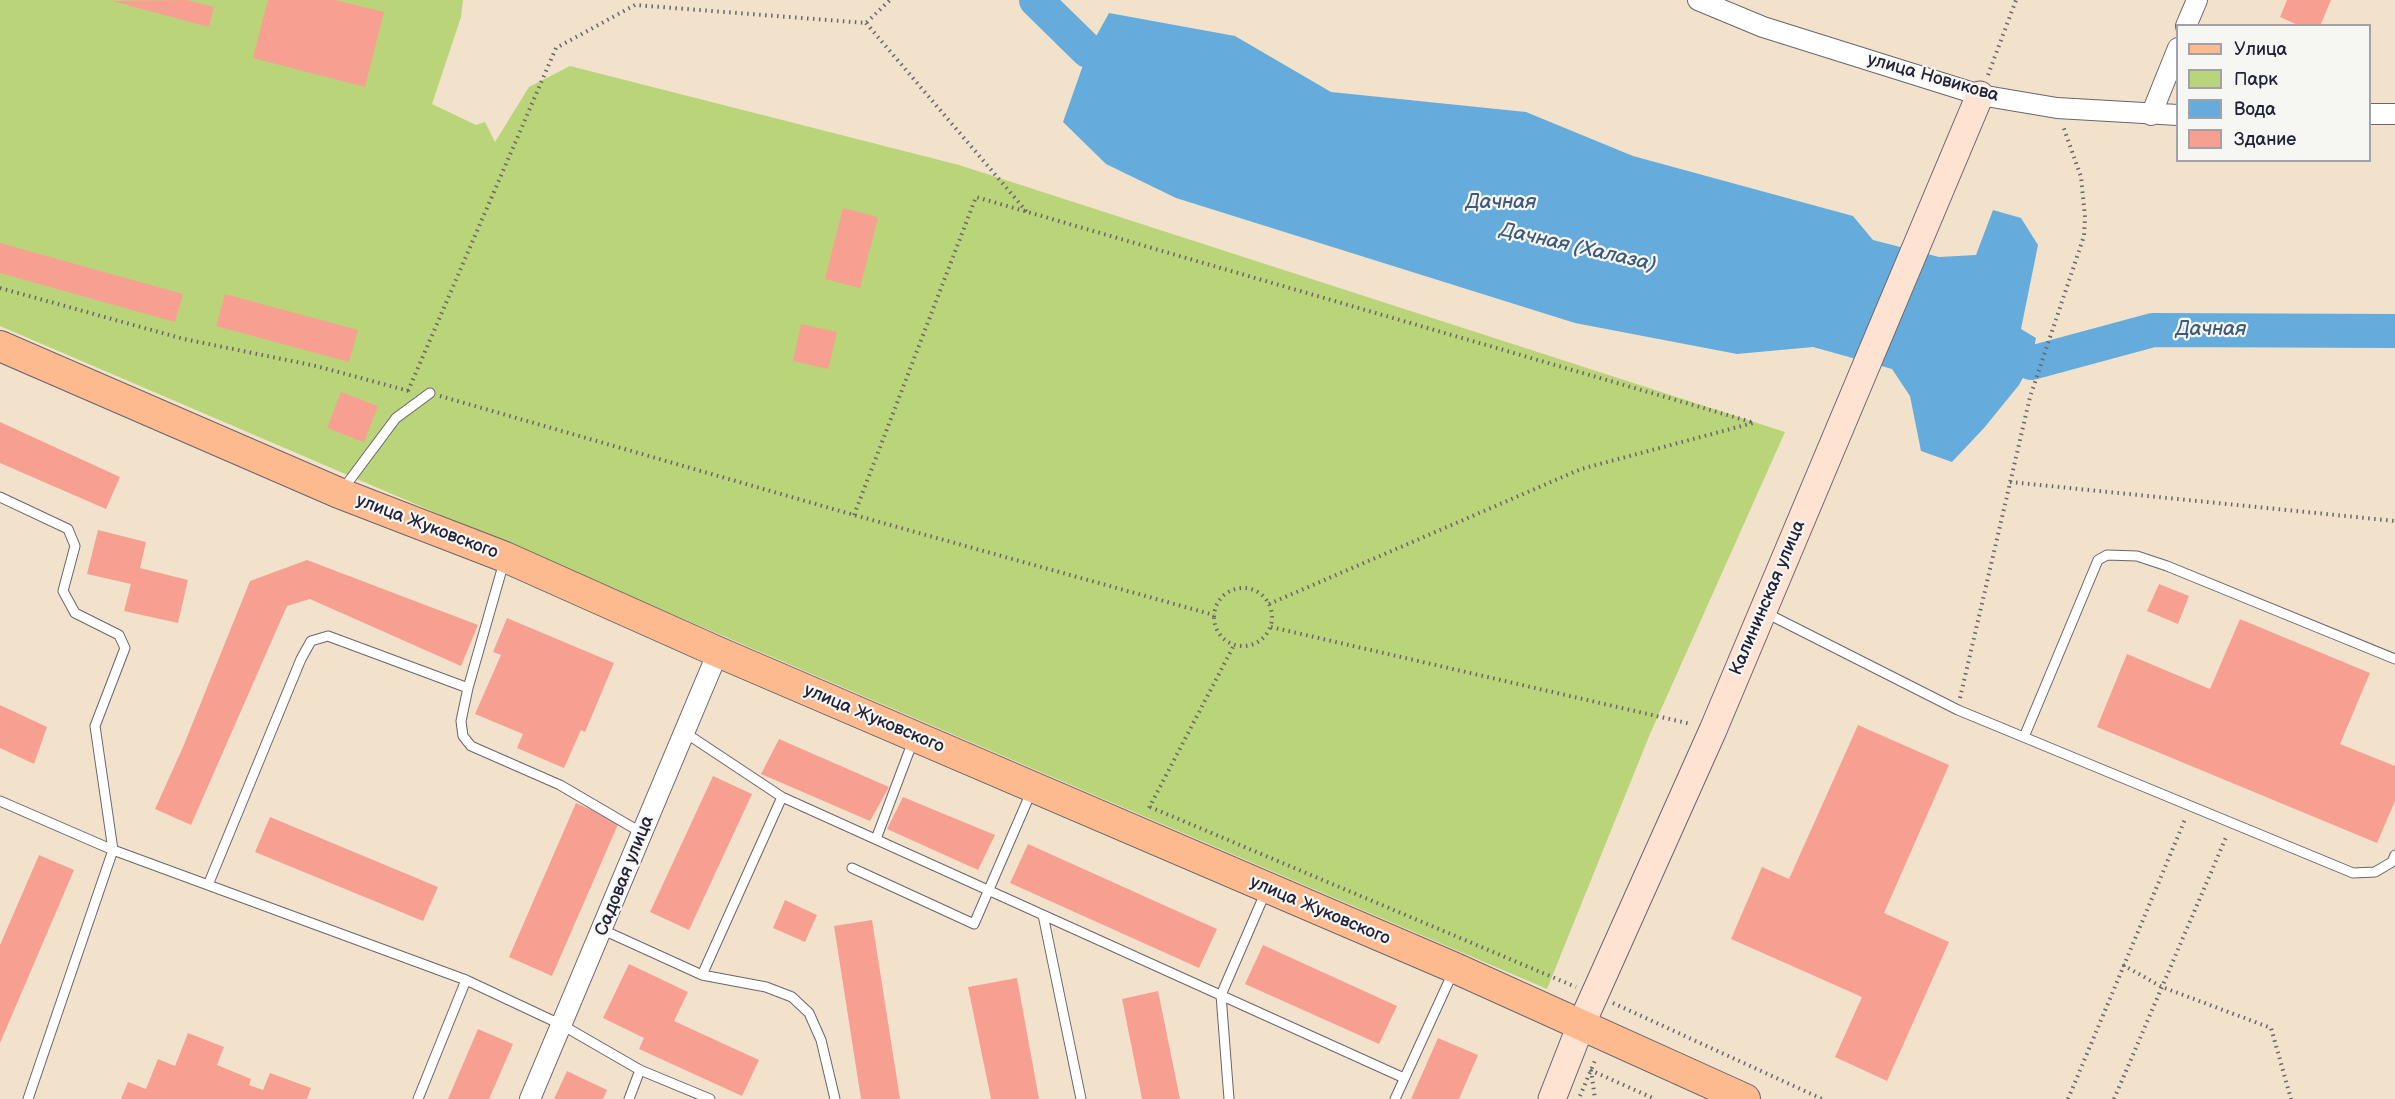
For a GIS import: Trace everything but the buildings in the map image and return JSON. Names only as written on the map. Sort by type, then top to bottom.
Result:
[{"type":"main road","name":"улица Жуковского","points":[[0,346],[339,493],[505,557],[718,652],[1455,968],[1744,1099]]},
{"type":"street","name":"улица Новикова","points":[[1698,0],[1763,27],[1980,95],[2057,108],[2176,115]]},
{"type":"street","points":[[2188,24],[2197,0]]},
{"type":"street","points":[[2151,115],[2176,53]]},
{"type":"street","name":"Калининская улица","points":[[1552,1099],[1579,1065],[1581,1025],[1596,996],[1713,730],[1980,95]]},
{"type":"street","points":[[2371,114],[2395,114]]},
{"type":"street","name":"Садовая улица","points":[[530,1099],[718,652]]},
{"type":"lane","points":[[339,493],[396,418],[430,393]]},
{"type":"lane","points":[[0,497],[68,529],[75,546],[63,591],[75,613],[119,634],[125,648],[95,726],[112,850],[28,1099]]},
{"type":"lane","points":[[2024,737],[2098,560],[2107,555],[2137,556],[2167,566],[2395,658]]},
{"type":"lane","points":[[505,557],[468,688],[461,722],[463,736],[471,746],[560,785],[643,833]]},
{"type":"lane","points":[[1762,611],[1958,710],[2353,873],[2375,872],[2392,862],[2395,855]]},
{"type":"lane","points":[[208,885],[311,641],[328,636],[468,688]]},
{"type":"lane","points":[[684,732],[782,797],[1404,1078]]},
{"type":"lane","points":[[876,839],[915,736]]},
{"type":"lane","points":[[852,868],[974,924],[1033,788]]},
{"type":"lane","points":[[702,975],[782,797]]},
{"type":"lane","points":[[0,801],[112,850],[466,980],[562,1025],[640,1070],[692,1096],[710,1099]]},
{"type":"lane","points":[[1229,1099],[1221,995],[1267,889]]},
{"type":"lane","points":[[1043,915],[1081,1099]]},
{"type":"lane","points":[[603,930],[702,975],[766,987],[792,997],[809,1013],[821,1040],[835,1099]]},
{"type":"lane","points":[[1395,1099],[1455,968]]},
{"type":"lane","points":[[418,1099],[466,980]]},
{"type":"lane","points":[[629,1099],[640,1070]]},
{"type":"path","points":[[866,23],[890,0]]},
{"type":"path","points":[[1980,95],[2016,0]]},
{"type":"path","points":[[408,391],[556,48],[635,5],[866,23],[1027,212]]},
{"type":"path","points":[[1958,710],[2030,397],[2084,236],[2085,217],[2081,177],[2057,108]]},
{"type":"path","points":[[854,515],[976,197],[1755,423],[1581,469],[1269,604]]},
{"type":"path","points":[[0,288],[184,339],[316,366],[408,391],[430,393],[854,515],[1214,615]]},
{"type":"path","points":[[2010,482],[2395,521]]},
{"type":"path","points":[[1237,588],[1256,591],[1269,604],[1272,612],[1271,627],[1260,641],[1243,646],[1234,645],[1218,633],[1214,615],[1221,598],[1237,588]]},
{"type":"path","points":[[1271,627],[1713,730]]},
{"type":"path","points":[[1140,834],[1150,807],[1234,645]]},
{"type":"path","points":[[1150,807],[1596,996],[1822,1099]]},
{"type":"path","points":[[2068,1099],[2191,807]]},
{"type":"path","points":[[2114,1099],[2232,824]]},
{"type":"path","points":[[2123,965],[2162,987],[2271,1028],[2291,1099]]},
{"type":"path","points":[[1579,1065],[1596,1099]]},
{"type":"path","points":[[1579,1065],[1655,1099]]},
{"type":"green space","points":[[0,0],[463,0],[461,17],[432,104],[476,125],[485,122],[495,142],[529,87],[570,66],[959,165],[1785,432],[1650,734],[1547,989],[0,326]]},
{"type":"water","name":"Дачная","points":[[1109,13],[1235,36],[1331,92],[1526,112],[1633,156],[1853,216],[1873,240],[1939,257],[1976,255],[1993,210],[2021,218],[2038,245],[2021,329],[2036,338],[2031,363],[2019,385],[1984,428],[1952,462],[1921,451],[1910,396],[1892,369],[1813,347],[1737,354],[1575,323],[1176,198],[1106,164],[1063,122],[1088,51]]},
{"type":"waterway","name":"Дачная (Халаза)","points":[[1036,0],[1088,51],[1135,60]]},
{"type":"waterway","name":"Дачная","points":[[1988,346],[2031,363],[2153,330],[2395,331]]}]
